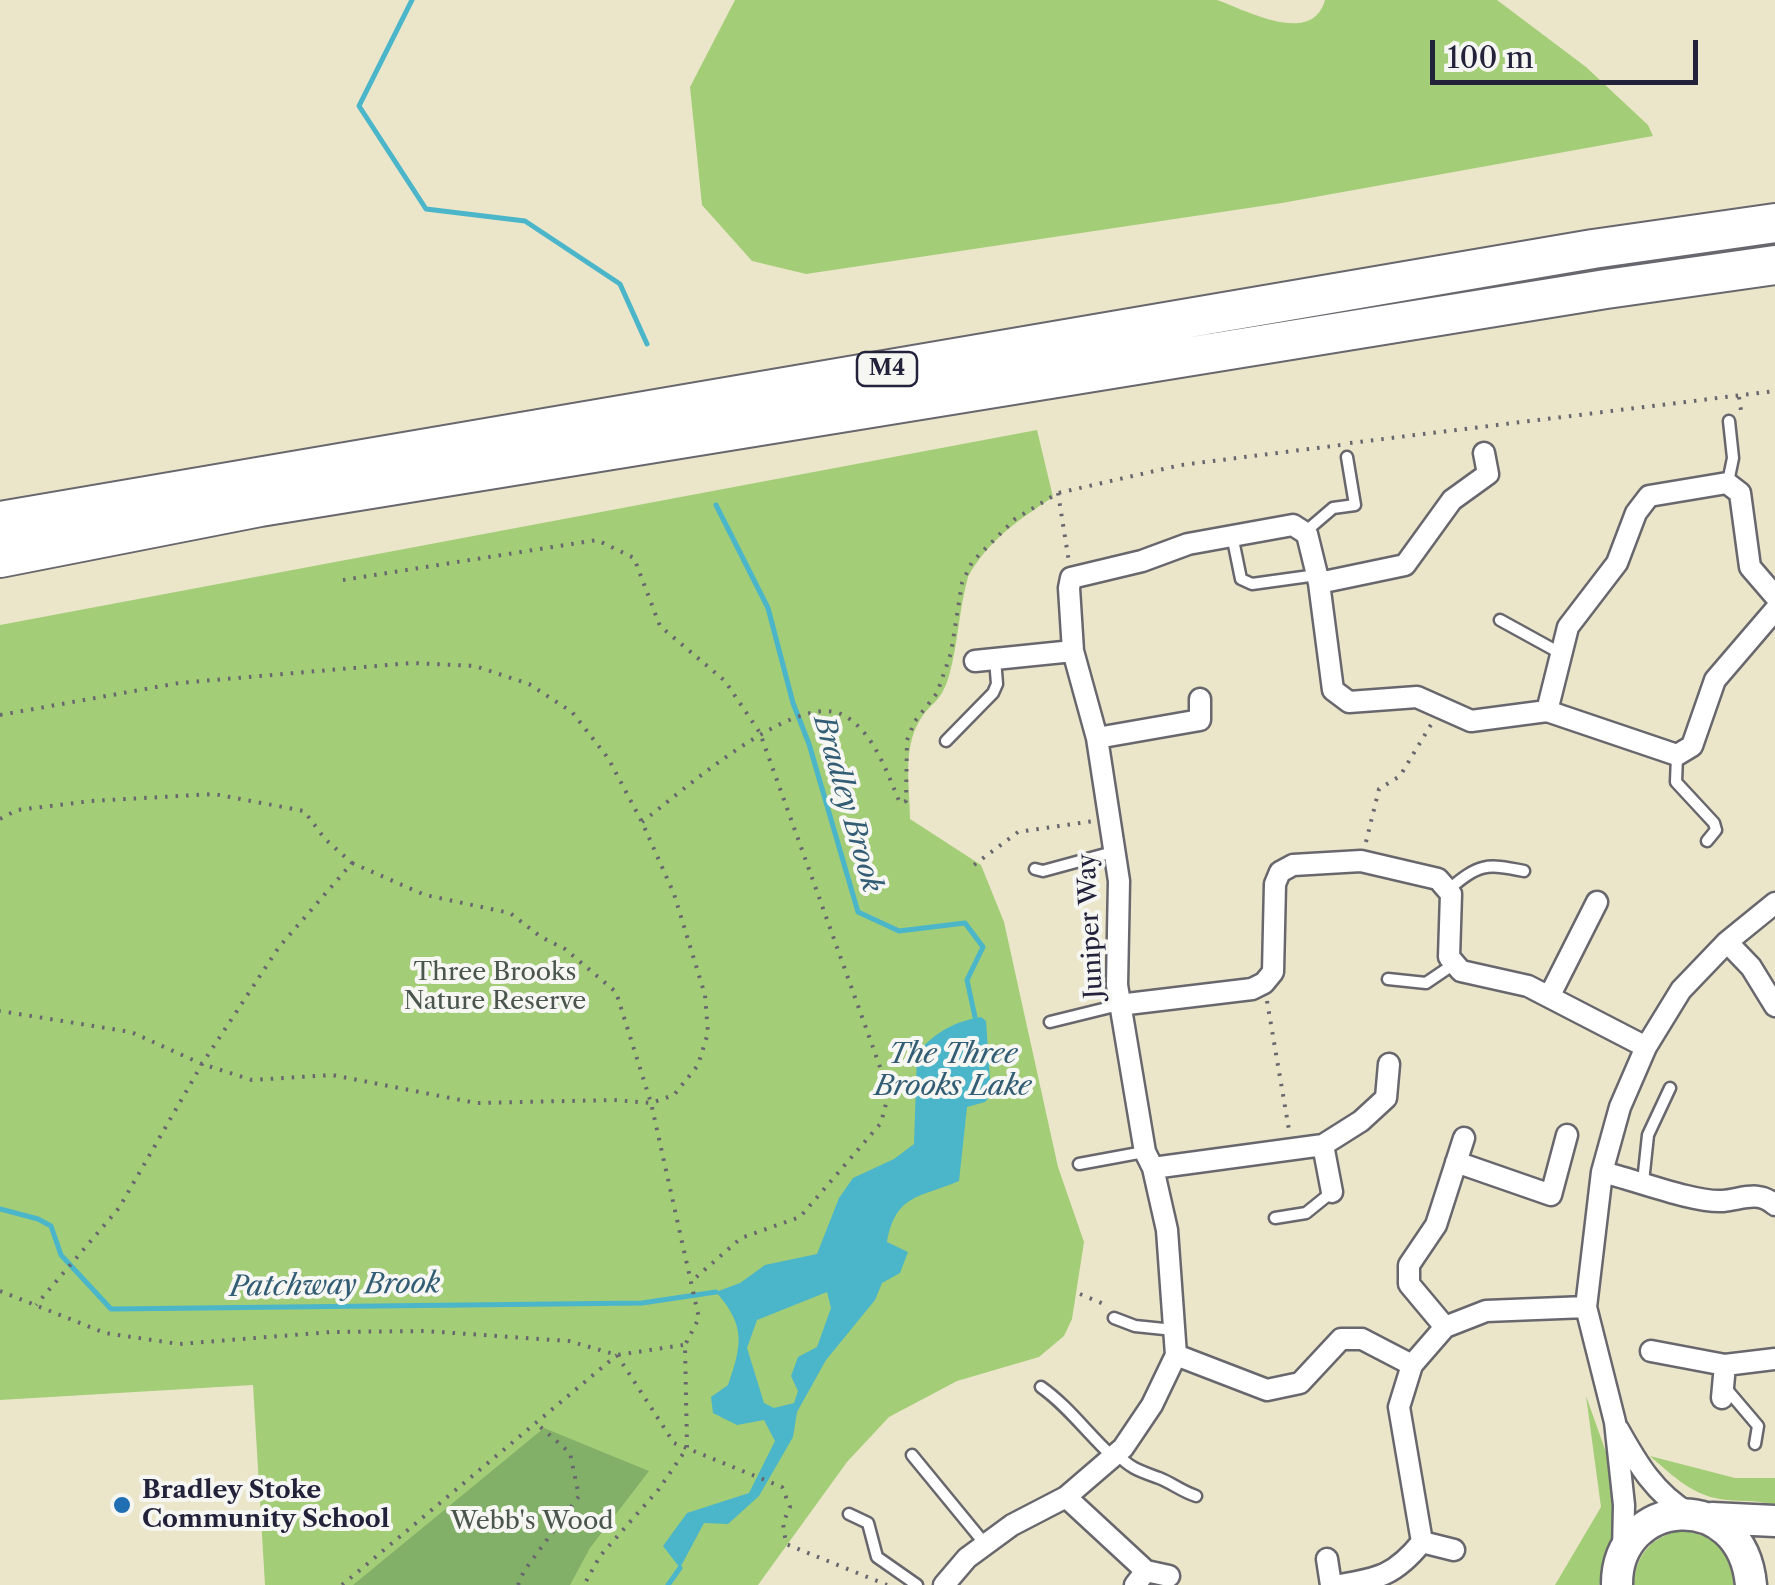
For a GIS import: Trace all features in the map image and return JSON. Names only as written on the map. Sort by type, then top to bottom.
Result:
[{"type":"highway","name":"M4","points":[[0,521],[1593,249],[1775,223]]},
{"type":"highway","name":"M4","points":[[0,558],[300,500],[1775,265]]},
{"type":"street","points":[[1318,579],[1405,565],[1452,500],[1488,474],[1484,453]]},
{"type":"street","points":[[1547,711],[1568,627],[1617,564],[1636,513],[1649,496],[1728,483],[1740,494],[1750,567],[1775,596]]},
{"type":"street","points":[[1072,578],[1142,561],[1188,544],[1293,526],[1304,532],[1318,579],[1333,690],[1349,702],[1417,697],[1470,721],[1547,711],[1677,754],[1692,746],[1715,680],[1775,610]]},
{"type":"street","name":"Juniper Way","points":[[1072,578],[1068,588],[1074,651],[1097,738],[1119,882],[1119,1005],[1167,1230],[1176,1355]]},
{"type":"street","points":[[985,660],[1074,651]]},
{"type":"street","points":[[1097,738],[1200,720],[1200,700]]},
{"type":"street","points":[[1119,1005],[1252,989],[1264,983],[1272,972],[1274,884],[1280,872],[1293,865],[1361,861],[1438,879],[1451,894],[1449,958],[1461,971],[1528,986],[1646,1047]]},
{"type":"street","points":[[1550,996],[1597,902]]},
{"type":"street","points":[[1617,1575],[1624,1506],[1614,1422],[1586,1307],[1602,1172],[1620,1106],[1646,1047],[1682,990],[1728,942],[1775,903]]},
{"type":"street","points":[[1728,942],[1751,967],[1775,1006]]},
{"type":"street","points":[[1149,1160],[1323,1145],[1361,1121],[1386,1098],[1389,1064]]},
{"type":"street","points":[[1456,1162],[1551,1196],[1567,1135]]},
{"type":"street","points":[[1445,1327],[1409,1284],[1408,1265],[1436,1225],[1464,1138]]},
{"type":"street","points":[[1323,1145],[1332,1192]]},
{"type":"street","points":[[1602,1172],[1722,1201],[1758,1196],[1775,1205]]},
{"type":"street","points":[[1340,1585],[1381,1577],[1404,1564],[1422,1542],[1400,1407],[1412,1365],[1445,1327],[1486,1311],[1586,1307]]},
{"type":"street","points":[[944,1585],[967,1558],[1012,1526],[1066,1497],[1114,1455],[1152,1405],[1176,1355],[1267,1390],[1300,1383],[1341,1340],[1362,1339],[1412,1365]]},
{"type":"street","points":[[1651,1350],[1724,1383],[1775,1358]]},
{"type":"street","points":[[1614,1422],[1647,1478],[1671,1502],[1726,1528],[1750,1565],[1751,1585]]},
{"type":"street","points":[[1066,1497],[1154,1578]]},
{"type":"street","points":[[1617,1575],[1634,1537],[1648,1524],[1666,1516],[1775,1521]]},
{"type":"street","points":[[1422,1542],[1454,1550]]},
{"type":"street","points":[[1751,1585],[1775,1554]]},
{"type":"street","points":[[1326,1559],[1331,1585]]},
{"type":"lane","points":[[1728,483],[1733,458],[1729,421]]},
{"type":"lane","points":[[1304,532],[1333,508],[1355,504],[1346,457]]},
{"type":"lane","points":[[1232,534],[1241,579],[1252,584],[1318,579]]},
{"type":"lane","points":[[1500,620],[1561,653]]},
{"type":"lane","points":[[946,741],[993,693],[996,684],[985,660]]},
{"type":"lane","points":[[1677,754],[1676,782],[1714,823],[1716,830],[1708,840]]},
{"type":"lane","points":[[1035,869],[1042,872],[1113,852]]},
{"type":"lane","points":[[1448,890],[1482,866],[1524,871]]},
{"type":"lane","points":[[1388,979],[1426,983],[1454,964]]},
{"type":"lane","points":[[1050,1022],[1119,1005]]},
{"type":"lane","points":[[1644,1182],[1648,1135],[1670,1088]]},
{"type":"lane","points":[[1079,1164],[1149,1160]]},
{"type":"lane","points":[[1275,1218],[1306,1213],[1332,1192]]},
{"type":"lane","points":[[1114,1318],[1135,1326],[1174,1330]]},
{"type":"lane","points":[[1724,1383],[1758,1426],[1755,1444]]},
{"type":"lane","points":[[1041,1387],[1060,1400],[1082,1429],[1140,1474],[1164,1480],[1196,1496]]},
{"type":"lane","points":[[912,1455],[986,1544]]},
{"type":"lane","points":[[849,1514],[868,1523],[877,1557],[917,1585]]},
{"type":"path","points":[[1058,493],[1072,578]]},
{"type":"path","points":[[344,580],[597,540],[634,558],[660,626],[726,681],[760,733],[889,1092],[881,1123],[800,1216],[741,1238],[692,1280]]},
{"type":"path","points":[[0,715],[179,683],[411,663],[475,666],[529,684],[572,712],[608,758],[642,822],[680,910],[706,995],[708,1033],[698,1064],[674,1095],[651,1103],[476,1103],[332,1075],[252,1080],[202,1064],[130,1032],[0,1011]]},
{"type":"path","points":[[1361,861],[1379,789],[1400,776],[1441,708]]},
{"type":"path","points":[[642,822],[760,733],[810,712]]},
{"type":"path","points":[[0,819],[17,810],[91,801],[214,794],[304,811],[325,839],[352,863],[425,895],[510,912],[566,949],[616,992],[651,1103],[699,1318],[685,1345],[687,1448],[659,1489],[600,1556],[584,1585]]},
{"type":"path","points":[[974,865],[1018,832],[1108,819]]},
{"type":"path","points":[[36,1305],[119,1208],[202,1064],[279,947],[352,863]]},
{"type":"path","points":[[1264,983],[1292,1149]]},
{"type":"path","points":[[0,1290],[105,1333],[179,1344],[331,1332],[425,1331],[569,1341],[618,1355],[685,1345]]},
{"type":"path","points":[[342,1585],[618,1355]]},
{"type":"path","points":[[618,1355],[674,1443],[782,1487],[790,1507],[783,1523],[786,1544],[887,1585]]},
{"type":"path","points":[[518,1585],[579,1496],[570,1453],[536,1423]]},
{"type":"green space","points":[[735,0],[1217,0],[1260,17],[1293,23],[1318,14],[1325,0],[1497,0],[1586,67],[1648,125],[1653,136],[1282,203],[806,274],[752,261],[702,205],[690,87]]},
{"type":"green space","name":"Three Brooks Nature Reserve","points":[[1037,430],[1053,497],[994,542],[968,577],[949,676],[914,731],[908,781],[910,819],[981,865],[1004,922],[1058,1167],[1084,1242],[1072,1319],[1064,1336],[1039,1357],[957,1381],[889,1417],[847,1462],[758,1585],[265,1585],[253,1385],[0,1400],[0,625]]},
{"type":"green space","points":[[1586,1396],[1617,1483],[1616,1528],[1599,1585],[1555,1585],[1601,1507]]},
{"type":"green space","name":"Webb's Wood","points":[[544,1428],[649,1471],[590,1548],[570,1585],[353,1585]]},
{"type":"green space","points":[[1650,1456],[1735,1478],[1775,1478],[1775,1507],[1704,1495],[1685,1485]]},
{"type":"green space","points":[[1681,1531],[1703,1536],[1719,1547],[1730,1563],[1734,1585],[1634,1585],[1638,1565],[1647,1549],[1662,1537]]},
{"type":"water","name":"The Three Brooks Lake","points":[[981,1017],[986,1021],[991,1095],[985,1102],[967,1107],[959,1181],[911,1200],[896,1215],[887,1242],[908,1252],[900,1273],[882,1283],[875,1300],[826,1360],[797,1412],[793,1437],[759,1496],[728,1524],[704,1523],[680,1568],[663,1546],[687,1513],[749,1493],[775,1441],[764,1420],[737,1425],[713,1413],[711,1397],[728,1385],[739,1336],[732,1315],[716,1292],[740,1283],[765,1265],[817,1254],[839,1198],[853,1178],[894,1159],[914,1144],[917,1053],[946,1029]],"holes":[[[827,1292],[831,1308],[817,1347],[798,1357],[791,1376],[798,1391],[794,1403],[774,1408],[764,1403],[747,1348],[757,1320]]]},
{"type":"waterway","points":[[412,0],[359,106],[426,209],[525,221],[620,284],[647,344]]},
{"type":"waterway","name":"Bradley Brook","points":[[716,505],[768,608],[858,912],[899,931],[965,923],[983,947],[967,980],[975,1017]]},
{"type":"waterway","name":"Patchway Brook","points":[[0,1209],[51,1226],[61,1255],[111,1309],[642,1303],[716,1292]]},
{"type":"waterway","points":[[668,1585],[680,1568]]},
{"type":"place","name":"Bradley Stoke Community School","points":[[122,1505]]}]
